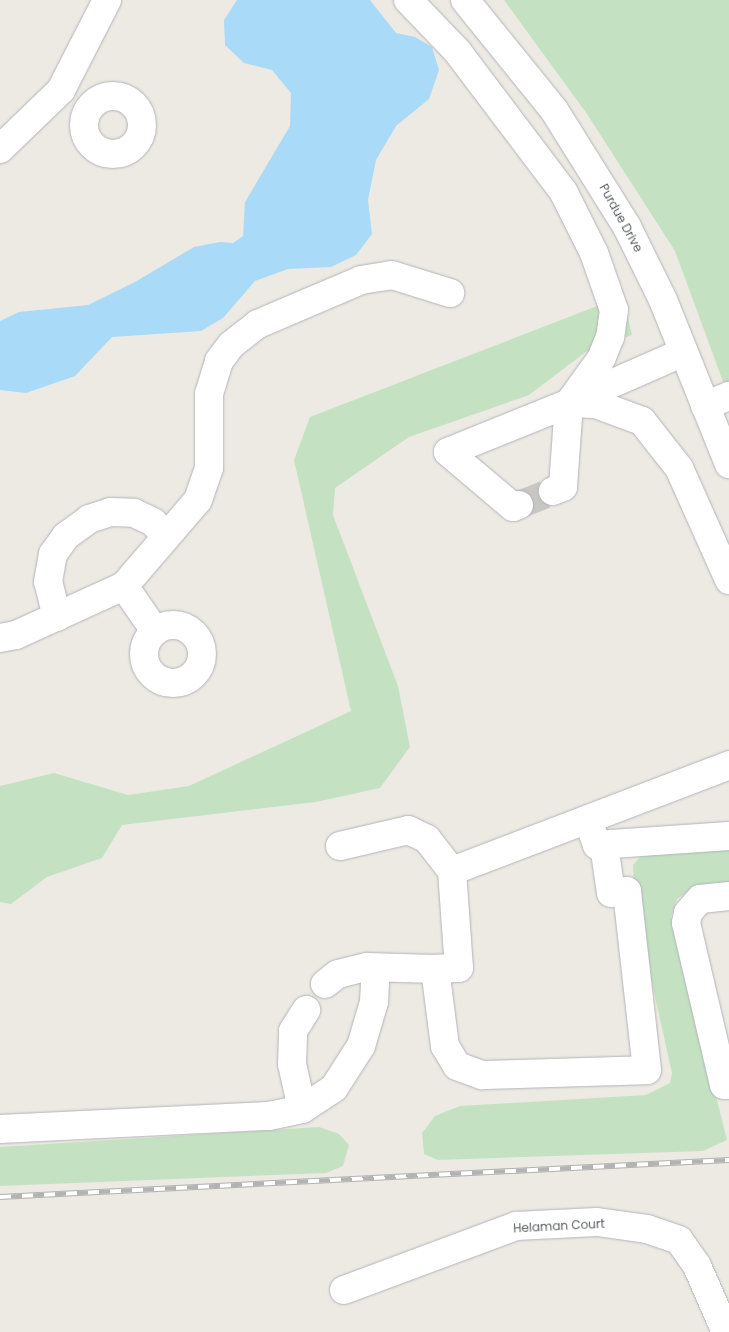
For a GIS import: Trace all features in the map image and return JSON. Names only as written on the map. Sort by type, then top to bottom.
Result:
[{"type":"street","points":[[0,149],[61,90],[107,0]]},
{"type":"street","points":[[408,0],[457,51],[563,191],[594,253],[614,310],[610,337],[601,359],[569,403],[563,487],[552,491]]},
{"type":"street","name":"Purdue Drive","points":[[465,0],[554,110],[594,170],[627,227],[684,352],[717,401],[729,464]]},
{"type":"street","points":[[61,90],[90,108]]},
{"type":"street","points":[[0,638],[16,635],[124,586],[165,535],[198,500],[209,468],[209,394],[219,361],[231,345],[258,324],[361,280],[392,275],[450,293]]},
{"type":"street","points":[[519,505],[513,507],[448,452],[569,403],[684,352]]},
{"type":"street","points":[[569,403],[596,404],[642,421],[679,468],[729,580]]},
{"type":"street","points":[[57,617],[48,582],[53,554],[73,530],[88,519],[110,512],[134,512],[153,522],[165,535]]},
{"type":"street","points":[[124,586],[155,631]]},
{"type":"street","points":[[452,871],[729,765]]},
{"type":"street","points":[[588,819],[598,845],[729,836]]},
{"type":"street","points":[[325,984],[338,974],[376,968],[459,968],[452,871],[427,839],[408,830],[340,846]]},
{"type":"street","points":[[434,969],[445,1046],[457,1066],[482,1075],[648,1070],[627,891],[611,893],[604,844]]},
{"type":"street","points":[[729,896],[700,899],[688,913],[686,923],[724,1085],[729,1085]]},
{"type":"street","points":[[0,1129],[268,1116],[302,1109],[334,1088],[361,1046],[374,1002],[376,968]]},
{"type":"street","points":[[302,1109],[292,1064],[293,1031],[306,1010]]},
{"type":"street","name":"Helaman Court","points":[[344,1290],[516,1226],[597,1222],[647,1229],[679,1240],[697,1266],[726,1332]]},
{"type":"green space","points":[[504,0],[729,0],[729,398],[675,251],[587,114]]},
{"type":"green space","points":[[623,296],[632,335],[587,351],[529,395],[409,437],[335,488],[333,515],[398,686],[410,747],[380,788],[316,802],[122,825],[102,858],[47,877],[11,904],[0,902],[0,786],[54,773],[128,795],[189,786],[351,711],[294,460],[310,417]]},
{"type":"green space","points":[[729,845],[729,883],[692,889],[677,899],[671,917],[727,1140],[703,1151],[438,1160],[424,1154],[422,1133],[435,1116],[460,1106],[646,1095],[670,1083],[672,1073],[635,907],[633,865],[646,851]]},
{"type":"green space","points":[[319,1127],[339,1134],[349,1145],[343,1166],[326,1173],[0,1186],[0,1147]]},
{"type":"water","points":[[237,0],[370,0],[396,33],[415,37],[432,47],[439,70],[429,99],[396,126],[376,160],[368,200],[372,234],[356,255],[331,267],[288,269],[255,281],[223,318],[201,331],[112,337],[75,376],[26,393],[0,390],[0,321],[19,312],[88,305],[135,282],[194,247],[220,242],[233,243],[243,236],[245,202],[290,126],[291,93],[272,70],[244,63],[225,45],[224,20]]},
{"type":"tunnel","points":[[519,505],[553,491]]},
{"type":"railway","points":[[0,1197],[729,1160]]}]
